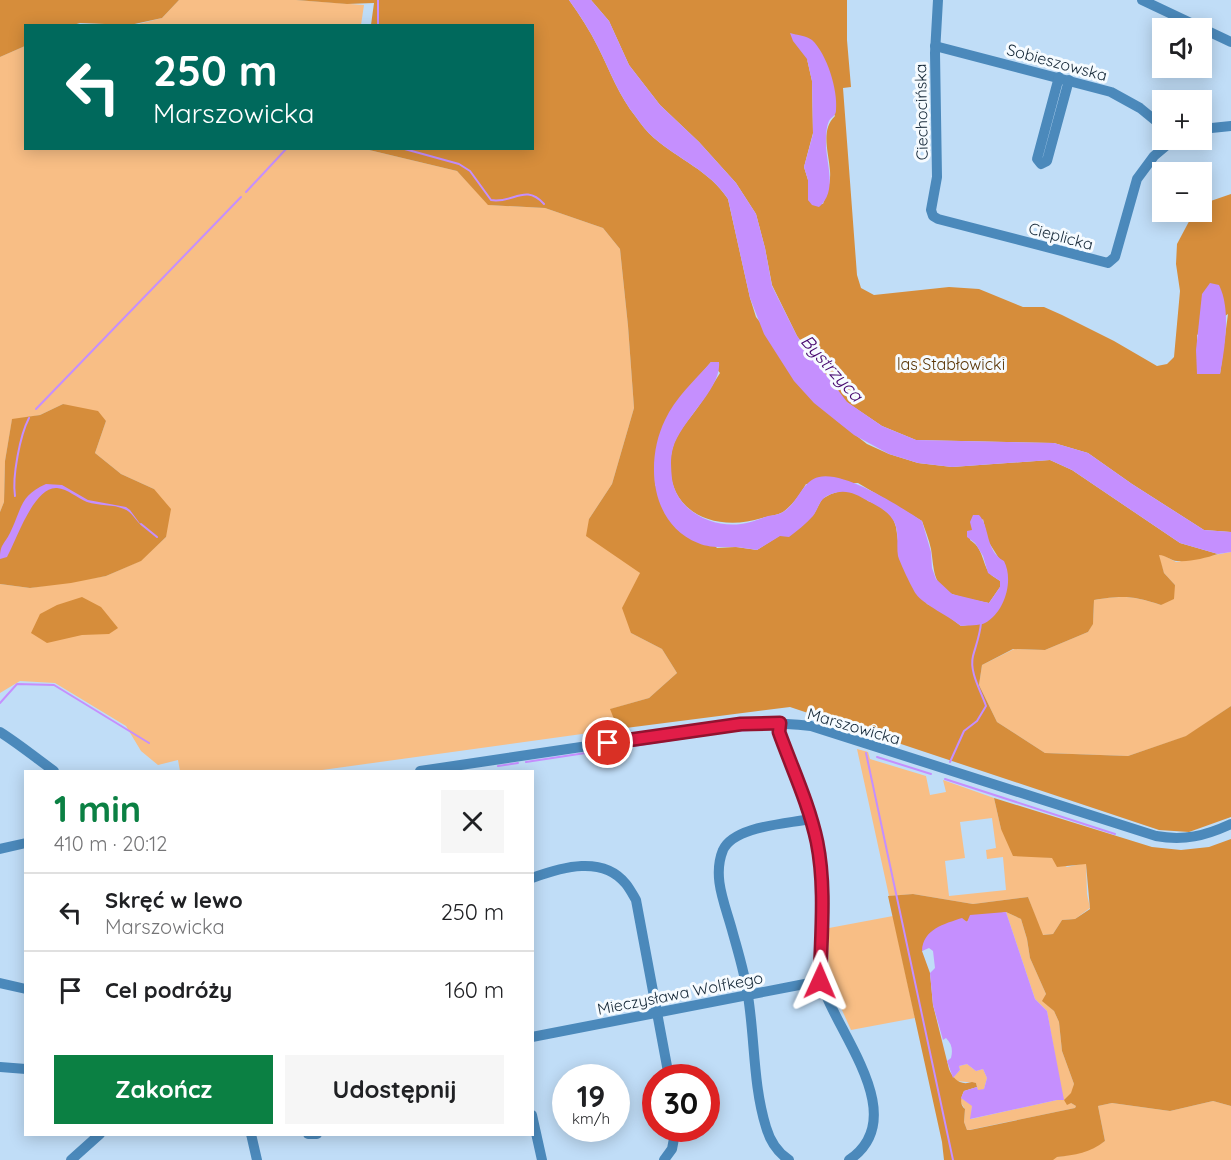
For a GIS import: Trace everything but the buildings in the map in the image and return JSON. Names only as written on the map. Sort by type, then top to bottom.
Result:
[{"type":"street","name":"Ciechocińska","points":[[938,0],[935,46],[937,177],[931,210],[933,216],[938,219]]},
{"type":"street","points":[[1142,0],[1231,42]]},
{"type":"street","name":"Sobieszowska","points":[[935,46],[1111,92],[1140,108],[1152,118]]},
{"type":"street","points":[[1064,79],[1047,161],[1041,164],[1037,159],[1064,79]]},
{"type":"street","points":[[1212,128],[1231,126]]},
{"type":"street","name":"Cieplicka","points":[[938,219],[1108,263],[1115,257],[1137,179],[1147,163],[1162,150]]},
{"type":"street","points":[[780,723],[779,732],[810,819],[820,861],[822,900],[820,981],[858,1059],[873,1106],[873,1123],[869,1136],[859,1152],[849,1160]]},
{"type":"street","name":"Marszowicka","points":[[433,770],[460,768],[729,726],[780,723],[811,726],[1155,836],[1185,839],[1231,824]]},
{"type":"street","points":[[0,732],[20,744],[32,756],[53,770]]},
{"type":"street","points":[[789,1160],[771,1141],[765,1124],[758,1092],[748,996],[732,928],[722,900],[719,864],[724,849],[731,839],[741,833],[810,819]]},
{"type":"street","points":[[0,849],[24,843]]},
{"type":"street","points":[[534,877],[567,866],[588,865],[609,871],[626,883],[636,900],[666,1064]]},
{"type":"street","name":"Mieczysława Wolfkego","points":[[534,1037],[820,981]]},
{"type":"street","points":[[0,983],[22,988]]},
{"type":"street","points":[[0,1066],[24,1069]]},
{"type":"street","points":[[534,1124],[542,1160]]},
{"type":"street","points":[[71,1160],[98,1136]]},
{"type":"street","points":[[251,1136],[257,1160]]},
{"type":"street","points":[[664,1160],[672,1149],[673,1142]]},
{"type":"shaded area","points":[[179,0],[296,0],[364,5],[361,24],[138,24],[162,18]]},
{"type":"shaded area","points":[[569,0],[591,0],[609,21],[629,65],[660,105],[699,142],[736,183],[756,214],[772,286],[797,336],[847,402],[882,426],[916,440],[1054,443],[1088,453],[1204,530],[1231,532],[1231,552],[1218,554],[1180,543],[1072,470],[1050,460],[952,467],[918,463],[889,454],[854,435],[814,403],[794,381],[764,334],[750,298],[728,199],[712,181],[663,146],[642,125],[625,101],[592,35]]},
{"type":"shaded area","points":[[790,33],[810,39],[817,46],[827,63],[835,93],[836,112],[829,121],[826,136],[830,185],[825,201],[819,207],[812,205],[808,200],[808,180],[804,167],[813,134],[812,81],[807,59],[793,41]]},
{"type":"shaded area","points":[[24,46],[24,150],[369,150],[457,171],[489,205],[545,208],[603,228],[620,249],[634,408],[612,484],[589,519],[640,573],[631,633],[662,649],[677,673],[649,698],[611,709],[618,729],[322,770],[180,770],[178,760],[158,765],[141,751],[126,726],[55,683],[20,681],[0,693],[0,584],[30,588],[106,576],[140,561],[166,537],[154,489],[121,474],[95,453],[106,421],[63,404],[40,415],[12,420],[5,461],[4,502],[0,512],[0,57]]},
{"type":"shaded area","points":[[1210,283],[1219,285],[1223,295],[1226,317],[1224,352],[1220,374],[1197,374],[1196,350],[1202,294]]},
{"type":"shaded area","points":[[711,362],[719,362],[714,383],[677,437],[671,456],[675,490],[688,508],[708,520],[719,523],[730,525],[744,523],[779,514],[787,509],[813,479],[830,477],[843,479],[901,507],[922,521],[936,579],[952,594],[989,603],[1000,587],[1000,581],[988,573],[983,556],[975,543],[967,537],[967,531],[972,530],[970,522],[973,515],[979,515],[994,551],[1004,561],[1007,569],[1006,595],[992,618],[983,624],[961,626],[919,598],[898,556],[897,533],[893,520],[882,509],[849,492],[834,493],[826,497],[821,501],[813,516],[789,537],[780,536],[757,550],[707,546],[682,534],[670,522],[661,507],[656,490],[655,454],[659,436],[669,412]]},
{"type":"shaded area","points":[[46,484],[62,485],[88,500],[126,507],[141,525],[127,510],[87,502],[57,488],[41,495],[27,515],[7,557],[0,559],[2,547],[22,504],[31,493]]},
{"type":"shaded area","points":[[1231,552],[1231,706],[1187,736],[1128,756],[1045,753],[997,722],[979,685],[982,665],[1014,649],[1045,650],[1088,632],[1093,623],[1094,600],[1128,597],[1161,605],[1175,585],[1164,573],[1158,555],[1163,555],[1176,562]]},
{"type":"shaded area","points":[[857,749],[868,752],[870,759],[926,776],[930,795],[946,792],[943,780],[994,798],[1001,829],[1035,856],[1053,858],[1067,867],[1086,863],[1090,908],[1075,919],[1062,920],[1053,934],[1042,935],[1028,897],[973,904],[913,894],[889,896]],"holes":[[[992,818],[996,848],[986,850],[987,859],[1003,857],[1006,890],[949,896],[945,861],[965,858],[960,822]]]},
{"type":"shaded area","points":[[1006,912],[1021,919],[1030,958],[1046,994],[1043,1001],[1054,1011],[1059,1022],[1062,1051],[1074,1084],[1071,1103],[1076,1106],[967,1130],[964,1122],[965,1109],[961,1098],[972,1105],[971,1119],[1063,1100],[1047,1011],[1035,999]]},
{"type":"shaded area","points":[[1006,912],[1035,999],[1047,1011],[1064,1100],[970,1119],[972,1106],[961,1098],[964,1091],[977,1087],[978,1090],[984,1089],[987,1078],[983,1069],[976,1071],[967,1064],[959,1066],[960,1070],[953,1078],[947,1061],[951,1058],[952,1047],[946,1038],[943,1040],[933,1005],[930,973],[935,968],[933,951],[929,948],[922,951],[923,944],[930,932],[948,923],[962,918],[967,922],[970,915]]},
{"type":"shaded area","points":[[893,916],[915,1018],[851,1030],[828,979],[829,928]]},
{"type":"shaded area","points":[[967,1064],[976,1071],[983,1069],[987,1078],[984,1089],[978,1091],[976,1083],[957,1081],[953,1078],[960,1070],[959,1066]]},
{"type":"shaded area","points":[[1213,1101],[1231,1106],[1231,1160],[998,1160],[1054,1157],[1094,1147],[1105,1141],[1098,1106],[1112,1103],[1170,1111]]},
{"type":"green space","points":[[0,0],[179,0],[162,18],[135,24],[24,24],[24,46],[0,57]]},
{"type":"green space","points":[[296,0],[569,0],[592,35],[625,101],[642,125],[663,146],[712,181],[728,199],[756,317],[836,420],[867,444],[918,463],[952,467],[1050,460],[1072,470],[1180,543],[1218,554],[1182,561],[1159,555],[1164,573],[1175,585],[1174,599],[1161,605],[1128,597],[1094,600],[1093,624],[1088,632],[1045,650],[1013,649],[982,665],[979,685],[997,722],[1045,753],[1128,756],[1186,736],[1231,706],[1231,817],[1189,832],[1159,830],[790,707],[618,729],[610,709],[649,698],[677,673],[662,649],[631,633],[622,608],[640,573],[586,536],[589,519],[612,484],[634,408],[620,249],[603,228],[545,208],[488,205],[457,171],[369,150],[534,150],[534,24],[371,24],[374,3],[347,4]],"holes":[[[711,362],[720,373],[679,433],[672,450],[670,471],[674,488],[682,502],[694,512],[708,519],[743,522],[783,512],[794,502],[806,484],[858,483],[922,521],[930,545],[935,575],[945,590],[961,597],[989,603],[1000,587],[1000,581],[989,572],[979,550],[970,540],[972,531],[983,519],[988,541],[1000,560],[1004,598],[984,623],[961,626],[940,610],[927,604],[901,562],[893,518],[879,505],[868,501],[860,494],[844,490],[822,499],[814,514],[757,550],[736,547],[717,548],[655,485],[657,446],[668,417]]]},
{"type":"green space","name":"las Stabłowicki","points":[[591,0],[847,0],[847,40],[851,87],[843,88],[857,275],[861,288],[874,295],[949,287],[979,289],[1023,307],[1044,307],[1114,341],[1157,366],[1167,364],[1174,357],[1180,291],[1176,264],[1177,244],[1189,222],[1212,222],[1212,201],[1231,194],[1231,532],[1204,530],[1088,453],[1054,443],[916,440],[882,426],[845,401],[797,336],[772,285],[756,214],[736,183],[699,142],[660,105],[629,65],[609,21]],"holes":[[[807,59],[835,116],[830,122],[826,142],[830,175],[823,204],[808,200],[808,180],[804,167],[813,133],[812,81]],[[1228,314],[1220,374],[1197,374],[1197,335]]]},
{"type":"green space","points":[[63,404],[98,411],[106,421],[95,453],[121,474],[154,489],[171,509],[166,537],[141,561],[106,576],[30,588],[0,584],[0,512],[4,502],[5,461],[12,419],[40,415]]},
{"type":"green space","points":[[82,597],[101,607],[118,628],[109,634],[82,635],[47,643],[31,633],[40,614],[57,605]]},
{"type":"green space","points":[[994,798],[1152,847],[1181,850],[1209,847],[1231,839],[1231,1106],[1213,1101],[1170,1111],[1112,1103],[1098,1106],[1105,1141],[1088,1151],[1057,1157],[1053,1160],[944,1160],[888,896],[913,894],[973,904],[1028,897],[1043,935],[1053,934],[1062,920],[1075,919],[1090,909],[1086,864],[1057,867],[1052,858],[1013,856],[1001,829]],"holes":[[[1006,912],[1021,919],[1030,958],[1046,994],[1042,1001],[1054,1011],[1059,1022],[1062,1051],[1074,1084],[1071,1093],[1064,1100],[1067,1105],[1071,1103],[1076,1106],[967,1130],[964,1122],[965,1109],[961,1098],[964,1091],[977,1087],[976,1083],[958,1081],[949,1069],[933,1005],[930,973],[922,951],[965,922]]]},
{"type":"waterway","points":[[378,0],[378,24]]},
{"type":"waterway","points":[[246,192],[285,150]]},
{"type":"waterway","points":[[408,150],[459,164],[470,171],[491,200],[531,195],[544,204]]},
{"type":"waterway","points":[[36,409],[241,197]]},
{"type":"waterway","points":[[15,496],[18,456],[29,418]]},
{"type":"waterway","points":[[141,524],[157,537]]},
{"type":"waterway","points":[[950,762],[964,731],[977,721],[986,706],[974,675],[972,662],[981,623]]},
{"type":"waterway","points":[[0,703],[17,684],[54,685],[149,743]]},
{"type":"waterway","points":[[732,731],[769,729]]},
{"type":"waterway","points":[[633,746],[725,732]]},
{"type":"waterway","points":[[526,762],[625,747]]},
{"type":"waterway","points":[[866,753],[953,1160]]},
{"type":"waterway","points":[[877,757],[931,774]]},
{"type":"waterway","points":[[498,766],[518,763]]},
{"type":"waterway","points":[[945,779],[1115,834]]},
{"type":"route","points":[[608,743],[741,724],[780,723],[779,732],[803,796],[820,861],[822,900],[820,981]]},
{"type":"water label","name":"Bystrzyca","points":[[832,368]]}]
